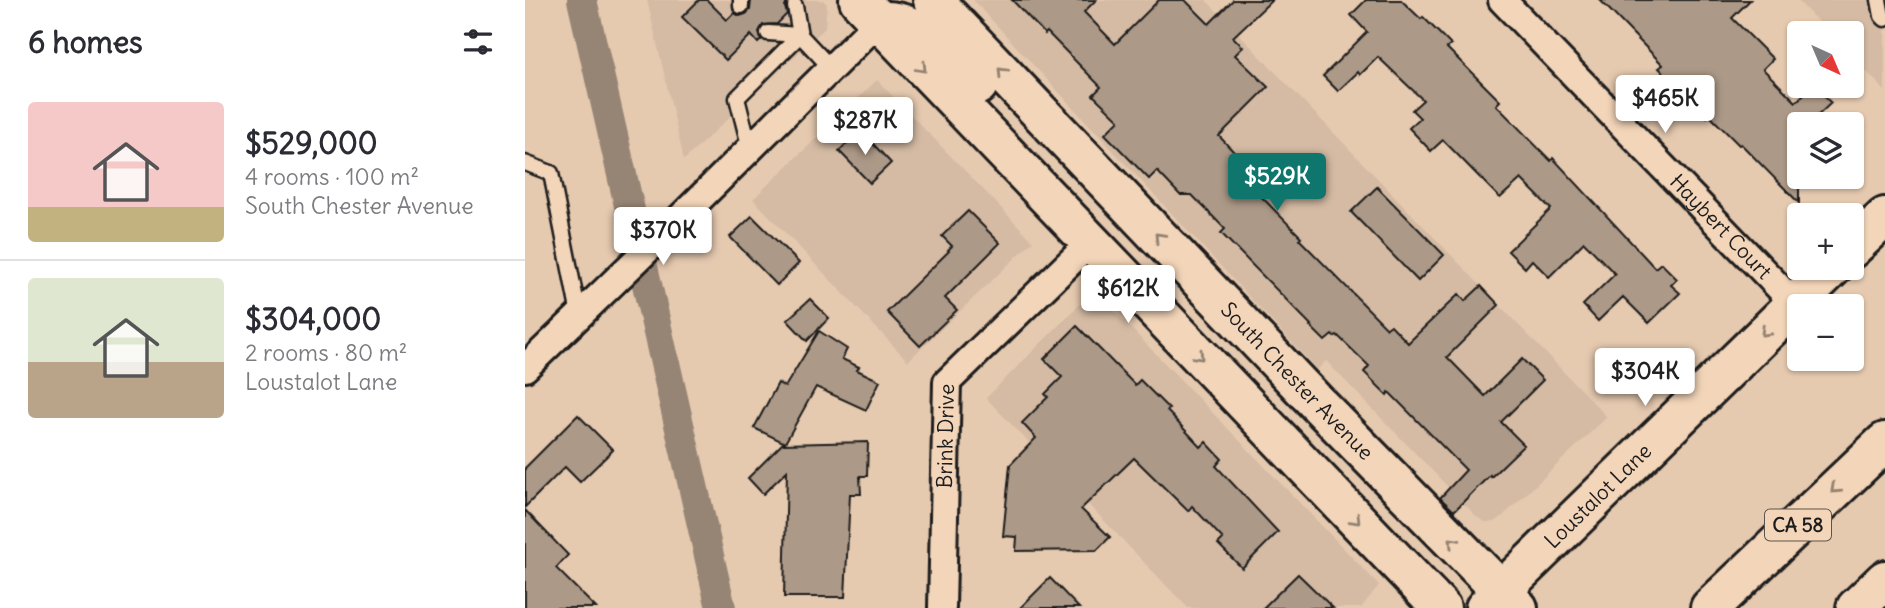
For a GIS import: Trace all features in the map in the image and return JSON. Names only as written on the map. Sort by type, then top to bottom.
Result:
[{"type":"main road","name":"South Chester Avenue","points":[[933,0],[1317,403],[1501,602]]},
{"type":"main road","points":[[869,11],[913,28],[939,45],[1042,150],[1086,189],[1123,199]]},
{"type":"main road","points":[[869,11],[1441,608]]},
{"type":"main road","points":[[1864,237],[1885,217]]},
{"type":"main road","points":[[1090,243],[1132,253],[1169,276],[1274,379],[1317,403]]},
{"type":"main road","name":"Loustalot Lane","points":[[1804,294],[1819,280]]},
{"type":"main road","name":"Loustalot Lane","points":[[1501,602],[1787,310]]},
{"type":"main road","name":"CA 58","points":[[1710,608],[1885,442]]},
{"type":"main road","points":[[1856,608],[1885,580]]},
{"type":"street","name":"Haybert Court","points":[[1502,0],[1787,296]]},
{"type":"street","points":[[525,368],[831,68],[869,11]]},
{"type":"street","name":"Brink Drive","points":[[942,608],[947,382],[1090,243]]},
{"type":"lane","points":[[1879,0],[1885,19]]},
{"type":"lane","points":[[795,6],[800,35]]},
{"type":"lane","points":[[784,18],[831,68]]},
{"type":"lane","points":[[768,33],[800,35]]},
{"type":"lane","points":[[750,149],[737,98],[800,35]]},
{"type":"lane","points":[[525,163],[551,173],[579,315]]},
{"type":"shaded area","points":[[647,0],[823,0],[827,4],[825,28],[684,160]]},
{"type":"shaded area","points":[[973,0],[1206,0],[1607,417],[1502,517],[1494,522],[1485,522],[1477,517],[1326,361],[1317,370]]},
{"type":"shaded area","points":[[1797,0],[1885,0],[1885,91],[1864,69],[1864,21],[1817,21]]},
{"type":"shaded area","points":[[877,80],[1033,241],[908,361],[753,199]]},
{"type":"shaded area","points":[[1094,290],[1379,585],[1361,608],[1188,608],[986,398]]},
{"type":"building","points":[[699,0],[707,0],[727,20],[734,13],[740,16],[746,14],[750,10],[751,0],[788,0],[785,7],[787,14],[777,24],[763,25],[758,43],[751,35],[726,60],[682,17]]},
{"type":"building","points":[[1012,0],[1096,0],[1084,12],[1115,44],[1159,0],[1185,0],[1209,24],[1233,0],[1272,0],[1233,37],[1243,47],[1235,55],[1268,87],[1219,136],[1250,169],[1242,177],[1387,328],[1391,325],[1408,343],[1459,294],[1465,301],[1481,286],[1499,305],[1447,357],[1485,396],[1522,359],[1543,380],[1501,422],[1524,445],[1454,511],[1440,498],[1466,470],[1389,392],[1387,395],[1364,372],[1369,366],[1337,335],[1332,335],[1325,341],[1310,326],[1221,233],[1225,229],[1192,195],[1180,195],[1157,171],[1149,179],[1105,134],[1119,120],[1093,95],[1101,87]]},
{"type":"building","points":[[1366,0],[1401,0],[1421,19],[1423,17],[1451,45],[1447,48],[1500,101],[1496,105],[1551,161],[1553,158],[1655,268],[1661,263],[1677,279],[1671,285],[1680,293],[1649,323],[1623,297],[1598,321],[1583,305],[1615,274],[1584,242],[1549,277],[1532,260],[1525,268],[1508,251],[1551,209],[1521,179],[1500,198],[1443,140],[1431,151],[1409,128],[1420,118],[1412,110],[1423,100],[1378,57],[1338,91],[1323,76],[1367,32],[1351,15]]},
{"type":"building","points":[[1600,0],[1750,0],[1732,18],[1773,59],[1763,69],[1787,93],[1787,98],[1796,102],[1800,98],[1826,98],[1831,103],[1822,112],[1787,112],[1787,189],[1799,189],[1799,203],[1741,144],[1709,115],[1707,117],[1659,68],[1663,65]]},
{"type":"building","points":[[860,130],[891,163],[870,183],[839,151]]},
{"type":"building","points":[[1377,187],[1444,255],[1418,281],[1351,212]]},
{"type":"building","points":[[968,211],[1000,243],[945,298],[957,310],[920,346],[887,312],[949,251],[952,246],[942,236]]},
{"type":"building","points":[[752,216],[799,263],[777,285],[730,237]]},
{"type":"building","points":[[810,299],[829,318],[807,341],[787,320]]},
{"type":"building","points":[[1077,326],[1135,385],[1140,380],[1201,447],[1206,442],[1222,459],[1216,466],[1278,532],[1242,568],[1218,544],[1223,539],[1192,506],[1188,511],[1134,458],[1081,509],[1110,537],[1097,550],[1016,551],[1017,537],[1003,536],[1010,465],[1036,438],[1022,423],[1048,397],[1045,394],[1062,377],[1044,359]]},
{"type":"building","points":[[819,331],[847,349],[842,359],[880,381],[866,410],[816,387],[785,443],[754,428],[778,383],[785,387]]},
{"type":"building","points":[[578,415],[613,450],[580,482],[565,467],[525,507],[525,468]]},
{"type":"building","points":[[868,442],[867,476],[860,476],[861,494],[850,494],[845,597],[784,597],[787,471],[763,494],[748,478],[782,444]]},
{"type":"building","points":[[525,510],[568,555],[556,568],[596,608],[525,608]]},
{"type":"building","points":[[1298,574],[1333,608],[1263,608]]},
{"type":"building","points":[[1050,578],[1079,608],[1020,608]]},
{"type":"waterway","points":[[582,0],[721,608]]}]
